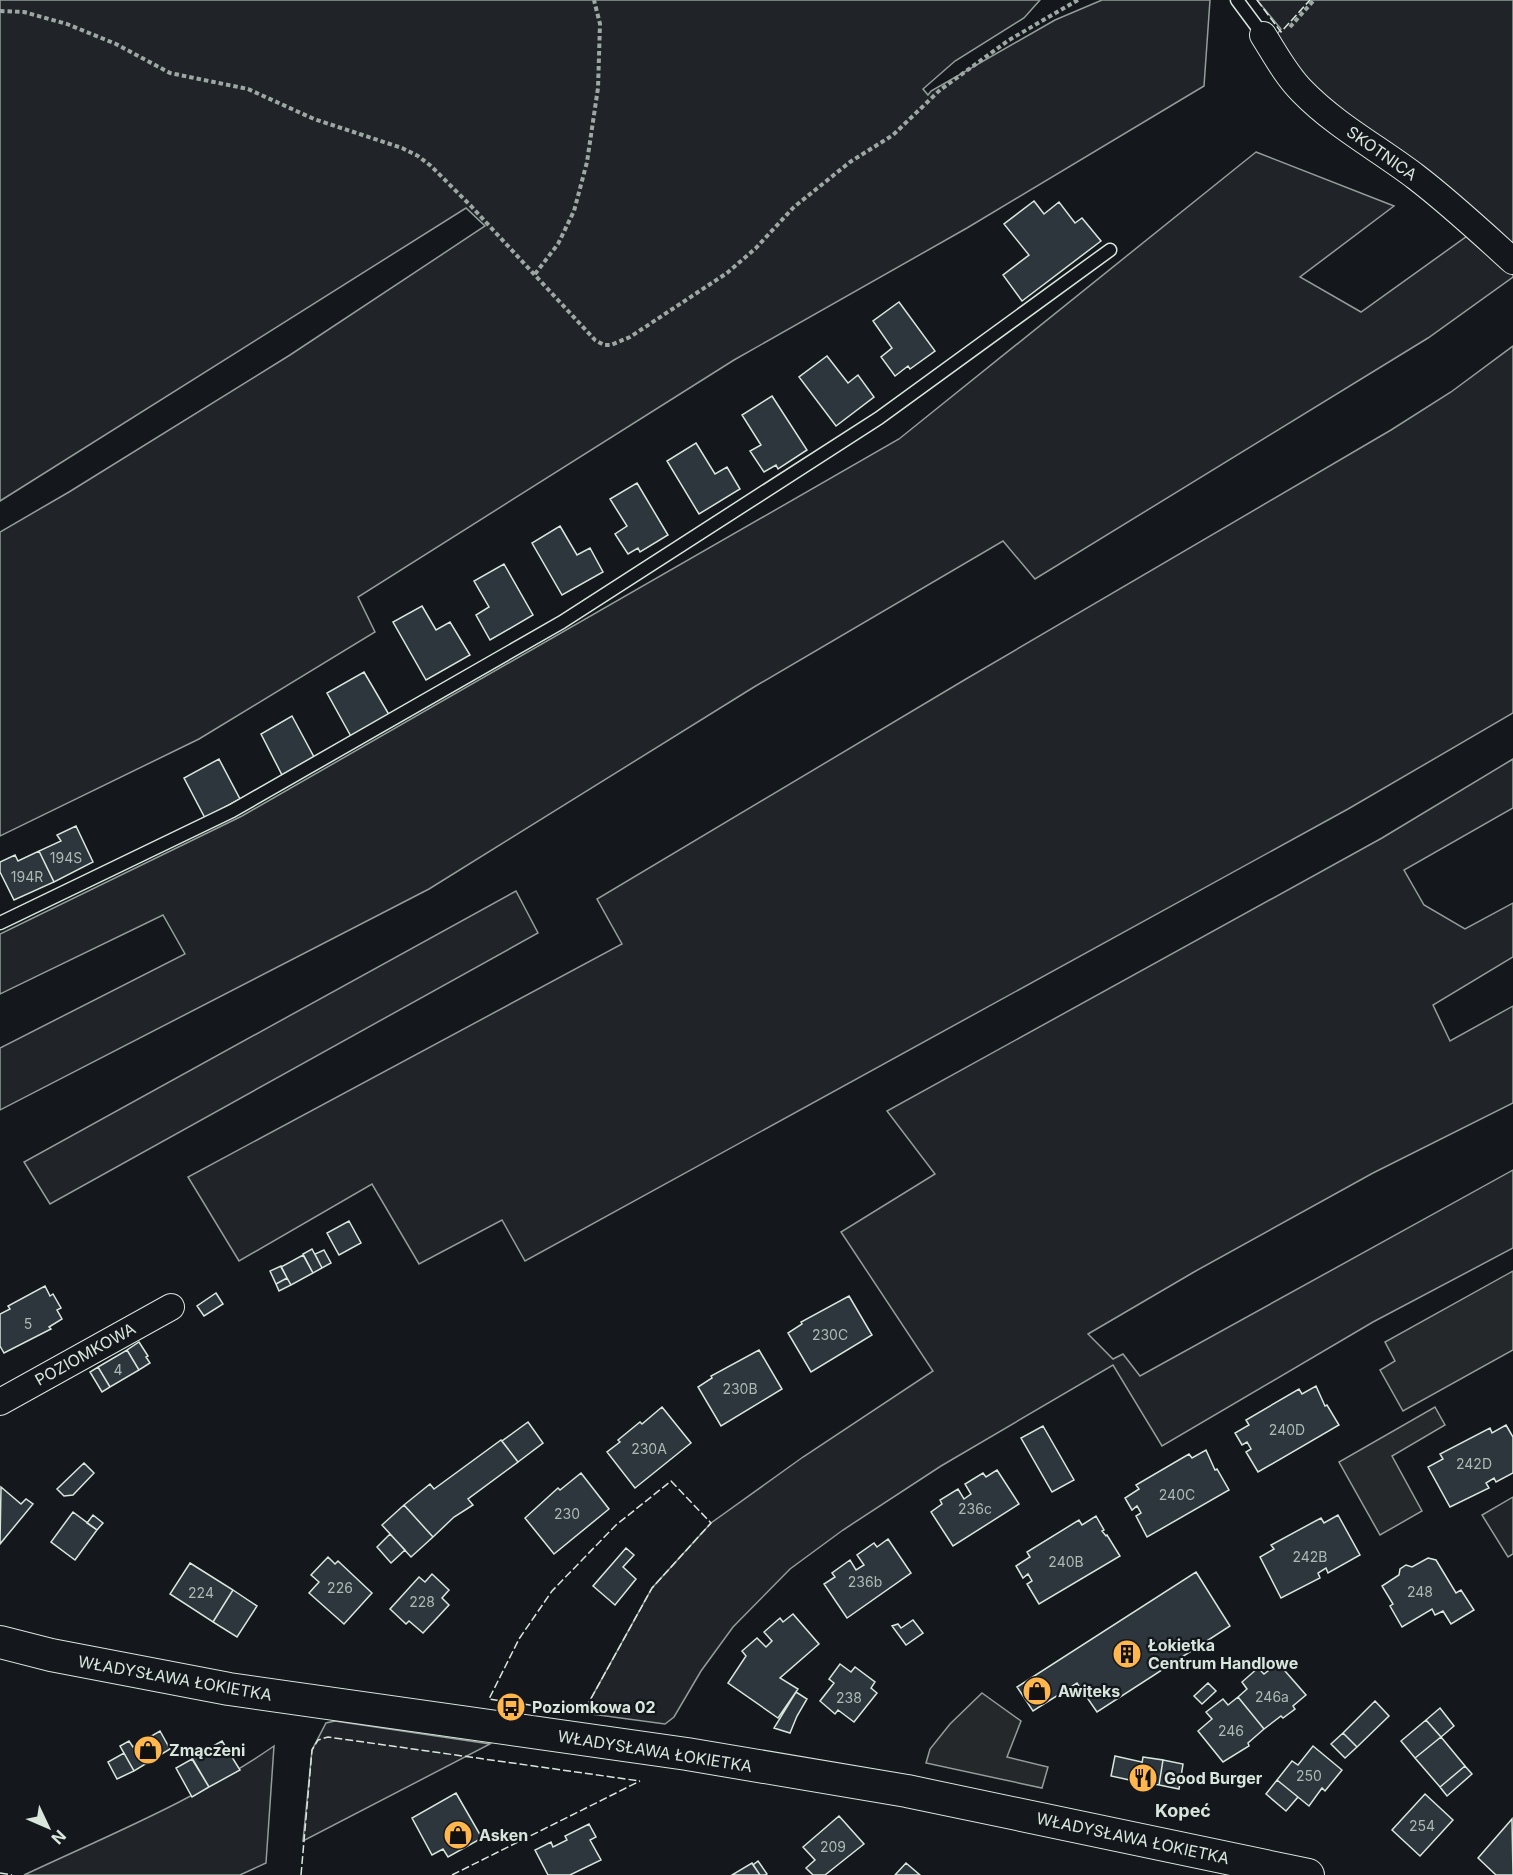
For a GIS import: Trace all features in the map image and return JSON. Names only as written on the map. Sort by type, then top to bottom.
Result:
[{"type":"street","name":"SKOTNICA","points":[[1267,41],[1290,78],[1324,111],[1353,134],[1414,175],[1513,261]]},
{"type":"street","name":"POZIOMKOWA","points":[[0,1402],[171,1307]]},
{"type":"street","name":"WŁADYSŁAWA ŁOKIETKA","points":[[0,1642],[62,1657],[228,1689],[687,1754],[895,1789],[1308,1875]]},
{"type":"lane","points":[[1236,0],[1267,41]]},
{"type":"lane","points":[[0,923],[232,811],[562,622],[879,418],[1110,250]]},
{"type":"path","points":[[535,274],[558,244],[574,211],[588,162],[598,88],[600,24],[594,0]]},
{"type":"path","points":[[0,11],[24,12],[67,24],[116,44],[170,73],[248,90],[314,119],[410,152],[431,166],[596,340],[604,345],[611,345],[630,337],[727,273],[756,248],[802,200],[850,162],[892,135],[940,90],[1009,40],[1078,0]]},
{"type":"path","points":[[1267,41],[1314,0]]},
{"type":"shaded area","points":[[0,0],[1040,0],[1024,18],[955,61],[923,89],[928,95],[931,91],[1055,20],[1102,0],[1210,0],[1204,86],[967,228],[734,360],[358,597],[375,632],[199,739],[0,836],[0,532],[69,492],[290,355],[485,226],[466,208],[0,501]]},
{"type":"shaded area","points":[[1257,0],[1513,0],[1513,246],[1318,93],[1296,66],[1277,34],[1281,29]]},
{"type":"shaded area","points":[[1256,152],[1394,206],[1300,277],[1361,312],[1470,234],[1513,273],[1513,277],[1428,338],[1035,579],[1003,541],[754,687],[429,889],[0,1110],[0,1048],[185,954],[163,915],[0,994],[0,934],[242,816],[899,439]]},
{"type":"shaded area","points":[[1513,346],[1513,713],[1348,809],[525,1261],[502,1220],[419,1264],[372,1184],[239,1261],[188,1177],[622,944],[597,899],[1391,430],[1451,392]]},
{"type":"shaded area","points":[[1513,759],[1513,808],[1404,870],[1424,905],[1465,929],[1513,903],[1513,957],[1433,1005],[1450,1041],[1513,1006],[1513,1103],[1373,1173],[1194,1272],[1088,1334],[1113,1359],[1123,1354],[1140,1376],[1513,1170],[1513,1248],[1373,1322],[1162,1446],[1113,1365],[941,1466],[843,1530],[790,1569],[733,1627],[701,1671],[674,1717],[665,1724],[583,1713],[652,1588],[711,1523],[803,1457],[933,1371],[841,1232],[935,1174],[887,1111],[1382,838]]},
{"type":"shaded area","points":[[516,891],[538,933],[50,1204],[24,1162]]},
{"type":"shaded area","points":[[1513,1271],[1513,1350],[1403,1411],[1380,1370],[1395,1361],[1385,1342]]},
{"type":"shaded area","points":[[1435,1407],[1445,1425],[1392,1456],[1422,1511],[1380,1535],[1339,1462]]},
{"type":"shaded area","points":[[1513,1497],[1513,1554],[1508,1557],[1482,1515]]},
{"type":"shaded area","points":[[982,1693],[1021,1721],[1007,1757],[1048,1767],[1042,1788],[926,1763],[930,1749],[950,1724]]},
{"type":"shaded area","points":[[335,1721],[490,1744],[303,1841],[312,1750],[326,1723]]},
{"type":"shaded area","points":[[274,1746],[266,1863],[240,1875],[24,1875],[183,1800]]},
{"type":"building","points":[[1034,201],[1044,214],[1059,202],[1075,223],[1082,218],[1101,241],[1022,301],[1003,275],[1029,255],[1004,224]]},
{"type":"building","points":[[899,302],[935,351],[910,369],[908,366],[895,376],[881,357],[892,348],[873,321]]},
{"type":"building","points":[[827,356],[848,383],[858,375],[874,397],[836,426],[799,377]]},
{"type":"building","points":[[772,396],[807,450],[778,469],[776,465],[764,472],[750,451],[761,445],[742,415]]},
{"type":"building","points":[[696,443],[715,474],[727,467],[740,489],[699,514],[667,461]]},
{"type":"building","points":[[637,483],[668,535],[640,552],[638,548],[628,554],[615,534],[627,526],[610,499]]},
{"type":"building","points":[[560,526],[577,555],[590,548],[603,572],[562,595],[532,543]]},
{"type":"building","points":[[504,564],[533,615],[490,640],[476,615],[489,607],[474,581]]},
{"type":"building","points":[[422,606],[436,630],[450,622],[470,655],[426,680],[393,622]]},
{"type":"building","points":[[364,672],[391,718],[353,740],[327,693]]},
{"type":"building","points":[[292,716],[314,757],[282,775],[261,734]]},
{"type":"building","points":[[219,759],[240,799],[205,818],[184,778]]},
{"type":"building","points":[[76,826],[93,862],[54,882],[39,851],[61,841],[57,835]]},
{"type":"building","points":[[39,851],[54,882],[14,900],[0,872],[0,862],[15,855],[18,861]]},
{"type":"building","points":[[349,1221],[361,1243],[339,1255],[327,1233]]},
{"type":"building","points":[[312,1249],[322,1268],[313,1273],[303,1254]]},
{"type":"building","points":[[324,1250],[331,1263],[322,1268],[315,1254]]},
{"type":"building","points":[[303,1255],[313,1273],[291,1285],[281,1267]]},
{"type":"building","points":[[281,1266],[287,1278],[276,1284],[270,1271]]},
{"type":"building","points":[[287,1278],[291,1285],[279,1291],[276,1284]]},
{"type":"building","points":[[45,1286],[50,1296],[53,1294],[61,1308],[57,1310],[62,1319],[49,1327],[51,1329],[4,1353],[0,1346],[0,1314],[10,1309],[8,1306]]},
{"type":"building","points":[[216,1293],[223,1304],[204,1316],[197,1306]]},
{"type":"building","points":[[849,1296],[872,1335],[811,1372],[788,1333],[802,1324],[801,1322]]},
{"type":"building","points":[[139,1342],[150,1363],[139,1370],[127,1350]]},
{"type":"building","points":[[127,1350],[139,1370],[110,1387],[98,1367]]},
{"type":"building","points":[[759,1350],[782,1389],[721,1426],[698,1387],[712,1378],[711,1376]]},
{"type":"building","points":[[98,1367],[110,1387],[102,1392],[90,1372]]},
{"type":"building","points":[[1316,1386],[1325,1406],[1327,1405],[1339,1425],[1258,1472],[1246,1452],[1251,1449],[1247,1442],[1242,1445],[1235,1433],[1249,1425],[1246,1420],[1299,1389],[1302,1394]]},
{"type":"building","points":[[662,1407],[691,1443],[635,1488],[607,1452],[640,1422],[642,1424]]},
{"type":"building","points":[[528,1422],[543,1443],[518,1462],[502,1441]]},
{"type":"building","points":[[1506,1425],[1513,1437],[1513,1473],[1496,1482],[1494,1478],[1486,1483],[1489,1488],[1450,1507],[1428,1467],[1443,1459],[1440,1454],[1490,1428],[1492,1433]]},
{"type":"building","points":[[1043,1426],[1074,1480],[1052,1492],[1021,1438]]},
{"type":"building","points":[[501,1440],[518,1462],[468,1499],[473,1505],[454,1517],[433,1537],[404,1505],[430,1484],[434,1489]]},
{"type":"building","points":[[1206,1450],[1215,1470],[1217,1469],[1229,1490],[1147,1537],[1136,1516],[1141,1513],[1137,1506],[1132,1510],[1125,1498],[1139,1489],[1136,1485],[1189,1454],[1192,1458]]},
{"type":"building","points":[[84,1463],[94,1473],[73,1495],[64,1496],[57,1489]]},
{"type":"building","points":[[997,1470],[1019,1504],[953,1546],[931,1512],[942,1504],[940,1500],[958,1489],[964,1499],[971,1494],[965,1484],[983,1473],[986,1477]]},
{"type":"building","points":[[581,1473],[609,1509],[554,1554],[525,1518],[558,1488],[560,1490]]},
{"type":"building","points":[[1,1487],[21,1504],[26,1499],[33,1504],[0,1544]]},
{"type":"building","points":[[404,1505],[433,1537],[411,1557],[382,1525]]},
{"type":"building","points":[[73,1512],[97,1530],[75,1560],[51,1542]]},
{"type":"building","points":[[93,1515],[103,1523],[97,1530],[87,1523]]},
{"type":"building","points":[[1338,1515],[1360,1555],[1328,1573],[1326,1568],[1318,1573],[1320,1578],[1281,1598],[1260,1557],[1274,1549],[1271,1545],[1321,1518],[1324,1523]]},
{"type":"building","points":[[1096,1516],[1104,1530],[1102,1531],[1120,1556],[1039,1604],[1027,1584],[1032,1581],[1028,1574],[1023,1578],[1016,1566],[1030,1557],[1027,1552],[1079,1520],[1082,1525]]},
{"type":"building","points":[[390,1534],[405,1550],[391,1563],[377,1547]]},
{"type":"building","points":[[888,1539],[911,1573],[847,1618],[824,1584],[835,1577],[832,1573],[850,1560],[856,1570],[864,1565],[857,1555],[874,1543],[877,1547]]},
{"type":"building","points":[[626,1548],[634,1555],[623,1567],[636,1579],[615,1605],[593,1586]]},
{"type":"building","points":[[328,1557],[335,1564],[338,1561],[372,1593],[344,1624],[309,1593],[319,1582],[311,1575]]},
{"type":"building","points":[[1428,1558],[1436,1560],[1456,1593],[1461,1590],[1474,1610],[1451,1624],[1443,1611],[1435,1615],[1432,1609],[1402,1627],[1390,1606],[1393,1604],[1382,1586],[1399,1575],[1400,1569],[1406,1565],[1412,1567]]},
{"type":"building","points":[[190,1563],[233,1590],[213,1622],[170,1594]]},
{"type":"building","name":"Łokietka Centrum Handlowe","points":[[1196,1572],[1230,1626],[1097,1712],[1077,1683],[1033,1711],[1017,1687]]},
{"type":"building","points":[[432,1574],[449,1590],[442,1598],[449,1605],[423,1633],[409,1621],[406,1624],[390,1609],[419,1577],[425,1582]]},
{"type":"building","points":[[233,1590],[257,1606],[237,1637],[213,1622]]},
{"type":"building","points":[[793,1614],[819,1644],[780,1678],[798,1689],[778,1718],[728,1683],[746,1656],[742,1651],[757,1638],[766,1647],[772,1641],[764,1632],[780,1618],[783,1622]]},
{"type":"building","points":[[913,1620],[923,1633],[906,1645],[892,1626],[898,1624],[901,1628]]},
{"type":"building","points":[[1278,1663],[1306,1695],[1293,1706],[1295,1709],[1264,1729],[1238,1697],[1247,1689],[1242,1682],[1258,1668],[1264,1674]]},
{"type":"building","points":[[840,1664],[851,1672],[855,1667],[875,1682],[871,1688],[877,1693],[854,1722],[838,1710],[835,1714],[820,1701],[834,1683],[829,1679]]},
{"type":"building","points":[[1208,1683],[1216,1691],[1202,1704],[1194,1696]]},
{"type":"building","points":[[796,1692],[807,1699],[790,1733],[774,1728]]},
{"type":"building","points":[[1238,1697],[1264,1729],[1248,1743],[1249,1746],[1223,1762],[1198,1731],[1212,1719],[1206,1712],[1223,1699],[1228,1705]]},
{"type":"building","points":[[1375,1701],[1389,1716],[1357,1747],[1343,1733]]},
{"type":"building","points":[[1440,1708],[1454,1726],[1441,1737],[1426,1720]]},
{"type":"building","points":[[1426,1720],[1441,1737],[1415,1758],[1401,1741]]},
{"type":"building","points":[[160,1731],[170,1749],[134,1771],[120,1746],[129,1741],[133,1747]]},
{"type":"building","points":[[1343,1733],[1357,1747],[1345,1758],[1331,1744]]},
{"type":"building","points":[[1441,1737],[1465,1766],[1440,1787],[1415,1758]]},
{"type":"building","points":[[222,1741],[240,1770],[209,1787],[192,1758]]},
{"type":"building","points":[[1313,1746],[1342,1770],[1325,1791],[1322,1788],[1309,1806],[1277,1780],[1292,1761],[1298,1765]]},
{"type":"building","points":[[124,1753],[134,1771],[117,1779],[108,1762]]},
{"type":"building","points":[[1115,1756],[1142,1762],[1139,1782],[1111,1776]]},
{"type":"building","points":[[1143,1757],[1163,1760],[1159,1785],[1139,1782]]},
{"type":"building","points":[[192,1759],[209,1787],[192,1797],[176,1768]]},
{"type":"building","points":[[1163,1760],[1183,1764],[1179,1789],[1159,1785]]},
{"type":"building","points":[[1465,1766],[1472,1774],[1447,1796],[1440,1787]]},
{"type":"building","points":[[1277,1780],[1298,1797],[1286,1811],[1266,1794]]},
{"type":"building","points":[[456,1793],[482,1838],[448,1857],[443,1849],[432,1855],[412,1818]]},
{"type":"building","points":[[1425,1794],[1453,1820],[1420,1856],[1392,1830]]},
{"type":"building","points":[[839,1816],[864,1844],[825,1875],[813,1875],[806,1868],[815,1860],[803,1847]]},
{"type":"building","points":[[1512,1819],[1513,1875],[1496,1875],[1478,1858]]},
{"type":"building","points":[[589,1824],[596,1837],[590,1840],[601,1860],[570,1875],[548,1875],[535,1850],[551,1842],[553,1847],[567,1840],[565,1836]]},
{"type":"building","points":[[758,1861],[767,1874],[760,1875],[753,1865]]},
{"type":"building","points":[[752,1863],[760,1875],[732,1875]]},
{"type":"building","points":[[906,1863],[920,1875],[895,1875]]},
{"type":"fence","points":[[1257,0],[1281,32],[1310,0]]},
{"type":"fence","points":[[671,1481],[711,1523],[652,1588],[583,1713],[489,1699],[519,1639],[552,1591],[616,1525],[671,1481]]},
{"type":"fence","points":[[301,1875],[312,1750],[318,1740],[328,1737],[640,1781]]},
{"type":"fence","points":[[452,1875],[640,1781]]},
{"type":"fence","points":[[0,1873],[12,1875]]},
{"type":"place","name":"Łokietka Centrum Handlowe","points":[[1127,1654]]},
{"type":"place","name":"Awiteks","points":[[1037,1691]]},
{"type":"place","name":"Poziomkowa 02","points":[[511,1707]]},
{"type":"place","name":"Zmączeni","points":[[148,1750]]},
{"type":"place","name":"Good Burger","points":[[1143,1778]]},
{"type":"place","name":"Asken","points":[[458,1835]]},
{"type":"district","name":"Kopeć","points":[[1183,1810]]}]
